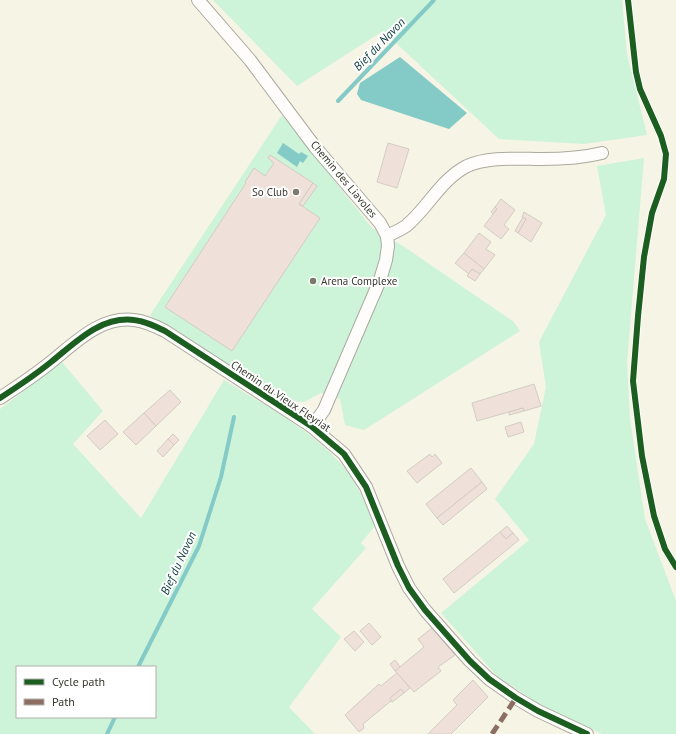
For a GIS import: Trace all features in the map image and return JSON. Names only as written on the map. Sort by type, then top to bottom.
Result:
[{"type":"street","name":"Chemin des Liavoles","points":[[198,0],[250,60],[340,177],[371,211],[387,236]]},
{"type":"street","points":[[311,426],[324,410],[380,280],[386,260],[387,236],[405,226],[444,183],[467,166],[504,159],[584,157],[602,153]]},
{"type":"street","name":"Chemin du Vieux Fleyriat","points":[[0,398],[50,363],[89,331],[104,324],[119,320],[134,320],[150,324],[165,331],[311,426],[344,454],[366,487],[398,566],[409,588],[425,610],[489,679],[538,711],[587,734]]},
{"type":"green space","points":[[213,0],[622,0],[627,54],[647,135],[584,144],[499,139],[383,31],[297,86]]},
{"type":"green space","name":"Arena Complexe","points":[[282,115],[372,228],[403,246],[514,322],[520,331],[364,430],[345,425],[340,399],[321,393],[304,402],[290,401],[224,363],[150,315]]},
{"type":"green space","points":[[644,158],[627,363],[630,419],[645,519],[676,601],[676,734],[602,734],[539,704],[497,676],[441,613],[529,540],[495,499],[534,444],[546,387],[539,342],[606,215],[597,166]]},
{"type":"green space","points":[[62,362],[103,411],[73,444],[141,518],[224,380],[273,410],[305,432],[334,457],[347,471],[366,505],[375,526],[361,543],[366,548],[312,609],[341,637],[289,707],[315,734],[0,734],[0,409]]},
{"type":"water","points":[[400,57],[467,113],[449,129],[361,100],[357,94],[360,83]]},
{"type":"water","points":[[283,143],[299,154],[301,152],[308,156],[303,163],[300,161],[297,167],[277,153]]},
{"type":"building","points":[[388,143],[409,149],[397,188],[377,182]]},
{"type":"building","points":[[270,155],[313,183],[299,204],[320,218],[232,351],[165,307],[246,183],[245,182],[254,168],[265,176],[274,163],[268,158]]},
{"type":"building","points":[[313,183],[317,186],[303,206],[299,204]]},
{"type":"building","points":[[501,199],[515,210],[504,225],[509,229],[501,239],[484,226],[497,209],[495,207]]},
{"type":"building","points":[[495,207],[497,209],[493,214],[491,212]]},
{"type":"building","points":[[524,212],[542,223],[531,242],[518,233],[526,219],[522,217]]},
{"type":"building","points":[[523,217],[526,219],[518,233],[515,231]]},
{"type":"building","points":[[479,233],[491,242],[486,249],[495,255],[484,269],[464,253]]},
{"type":"building","points":[[464,253],[484,269],[480,274],[472,269],[469,274],[455,263]]},
{"type":"building","points":[[472,269],[480,274],[475,281],[467,276]]},
{"type":"building","points":[[534,384],[541,406],[524,411],[523,408],[477,421],[472,403]]},
{"type":"building","points":[[170,390],[181,402],[156,426],[144,413]]},
{"type":"building","points":[[523,408],[524,411],[509,415],[509,412]]},
{"type":"building","points":[[144,413],[156,426],[136,445],[123,432]]},
{"type":"building","points":[[105,420],[118,434],[100,450],[87,436]]},
{"type":"building","points":[[521,422],[524,432],[508,437],[505,427]]},
{"type":"building","points":[[173,434],[179,440],[174,445],[168,439]]},
{"type":"building","points":[[168,439],[174,445],[163,457],[157,451]]},
{"type":"building","points":[[430,454],[432,457],[435,454],[442,463],[417,483],[407,471]]},
{"type":"building","points":[[471,468],[482,482],[437,518],[426,504]]},
{"type":"building","points":[[482,482],[487,489],[443,525],[437,518]]},
{"type":"building","points":[[507,526],[513,533],[506,539],[500,532]]},
{"type":"building","points":[[500,532],[506,539],[513,533],[519,540],[454,593],[443,579]]},
{"type":"building","points":[[369,623],[381,637],[372,645],[360,631]]},
{"type":"building","points":[[432,628],[455,655],[438,667],[441,671],[414,692],[395,671],[424,647],[418,639]]},
{"type":"building","points":[[354,631],[364,642],[355,651],[344,639]]},
{"type":"building","points":[[395,660],[400,667],[395,671],[390,664]]},
{"type":"building","points":[[397,673],[410,688],[404,693],[401,689],[390,698],[392,700],[363,724],[364,728],[359,732],[345,715],[379,684],[381,686]]},
{"type":"building","points":[[473,680],[488,697],[451,734],[428,734],[457,705],[453,700]]},
{"type":"building","points":[[401,689],[404,693],[392,702],[390,698]]},
{"type":"waterway","name":"Bief du Navon","points":[[338,101],[434,0]]},
{"type":"waterway","name":"Bief du Navon","points":[[139,666],[199,546],[221,477],[234,417]]},
{"type":"waterway","name":"Bief du Navon","points":[[107,734],[115,718]]},
{"type":"marked path","points":[[492,734],[516,698]]},
{"type":"cycle path","points":[[628,0],[636,72],[640,89],[661,136],[666,154],[664,179],[652,213],[644,257],[633,381],[642,456],[654,516],[665,549],[676,567]]},
{"type":"cycle path","points":[[0,398],[39,372],[89,332],[110,322],[134,320],[165,331],[311,426],[344,454],[366,487],[398,566],[409,588],[425,610],[470,661],[489,679],[538,711],[587,734]]},
{"type":"place","name":"So Club","points":[[296,192]]},
{"type":"place","name":"Arena Complexe","points":[[313,281]]}]
